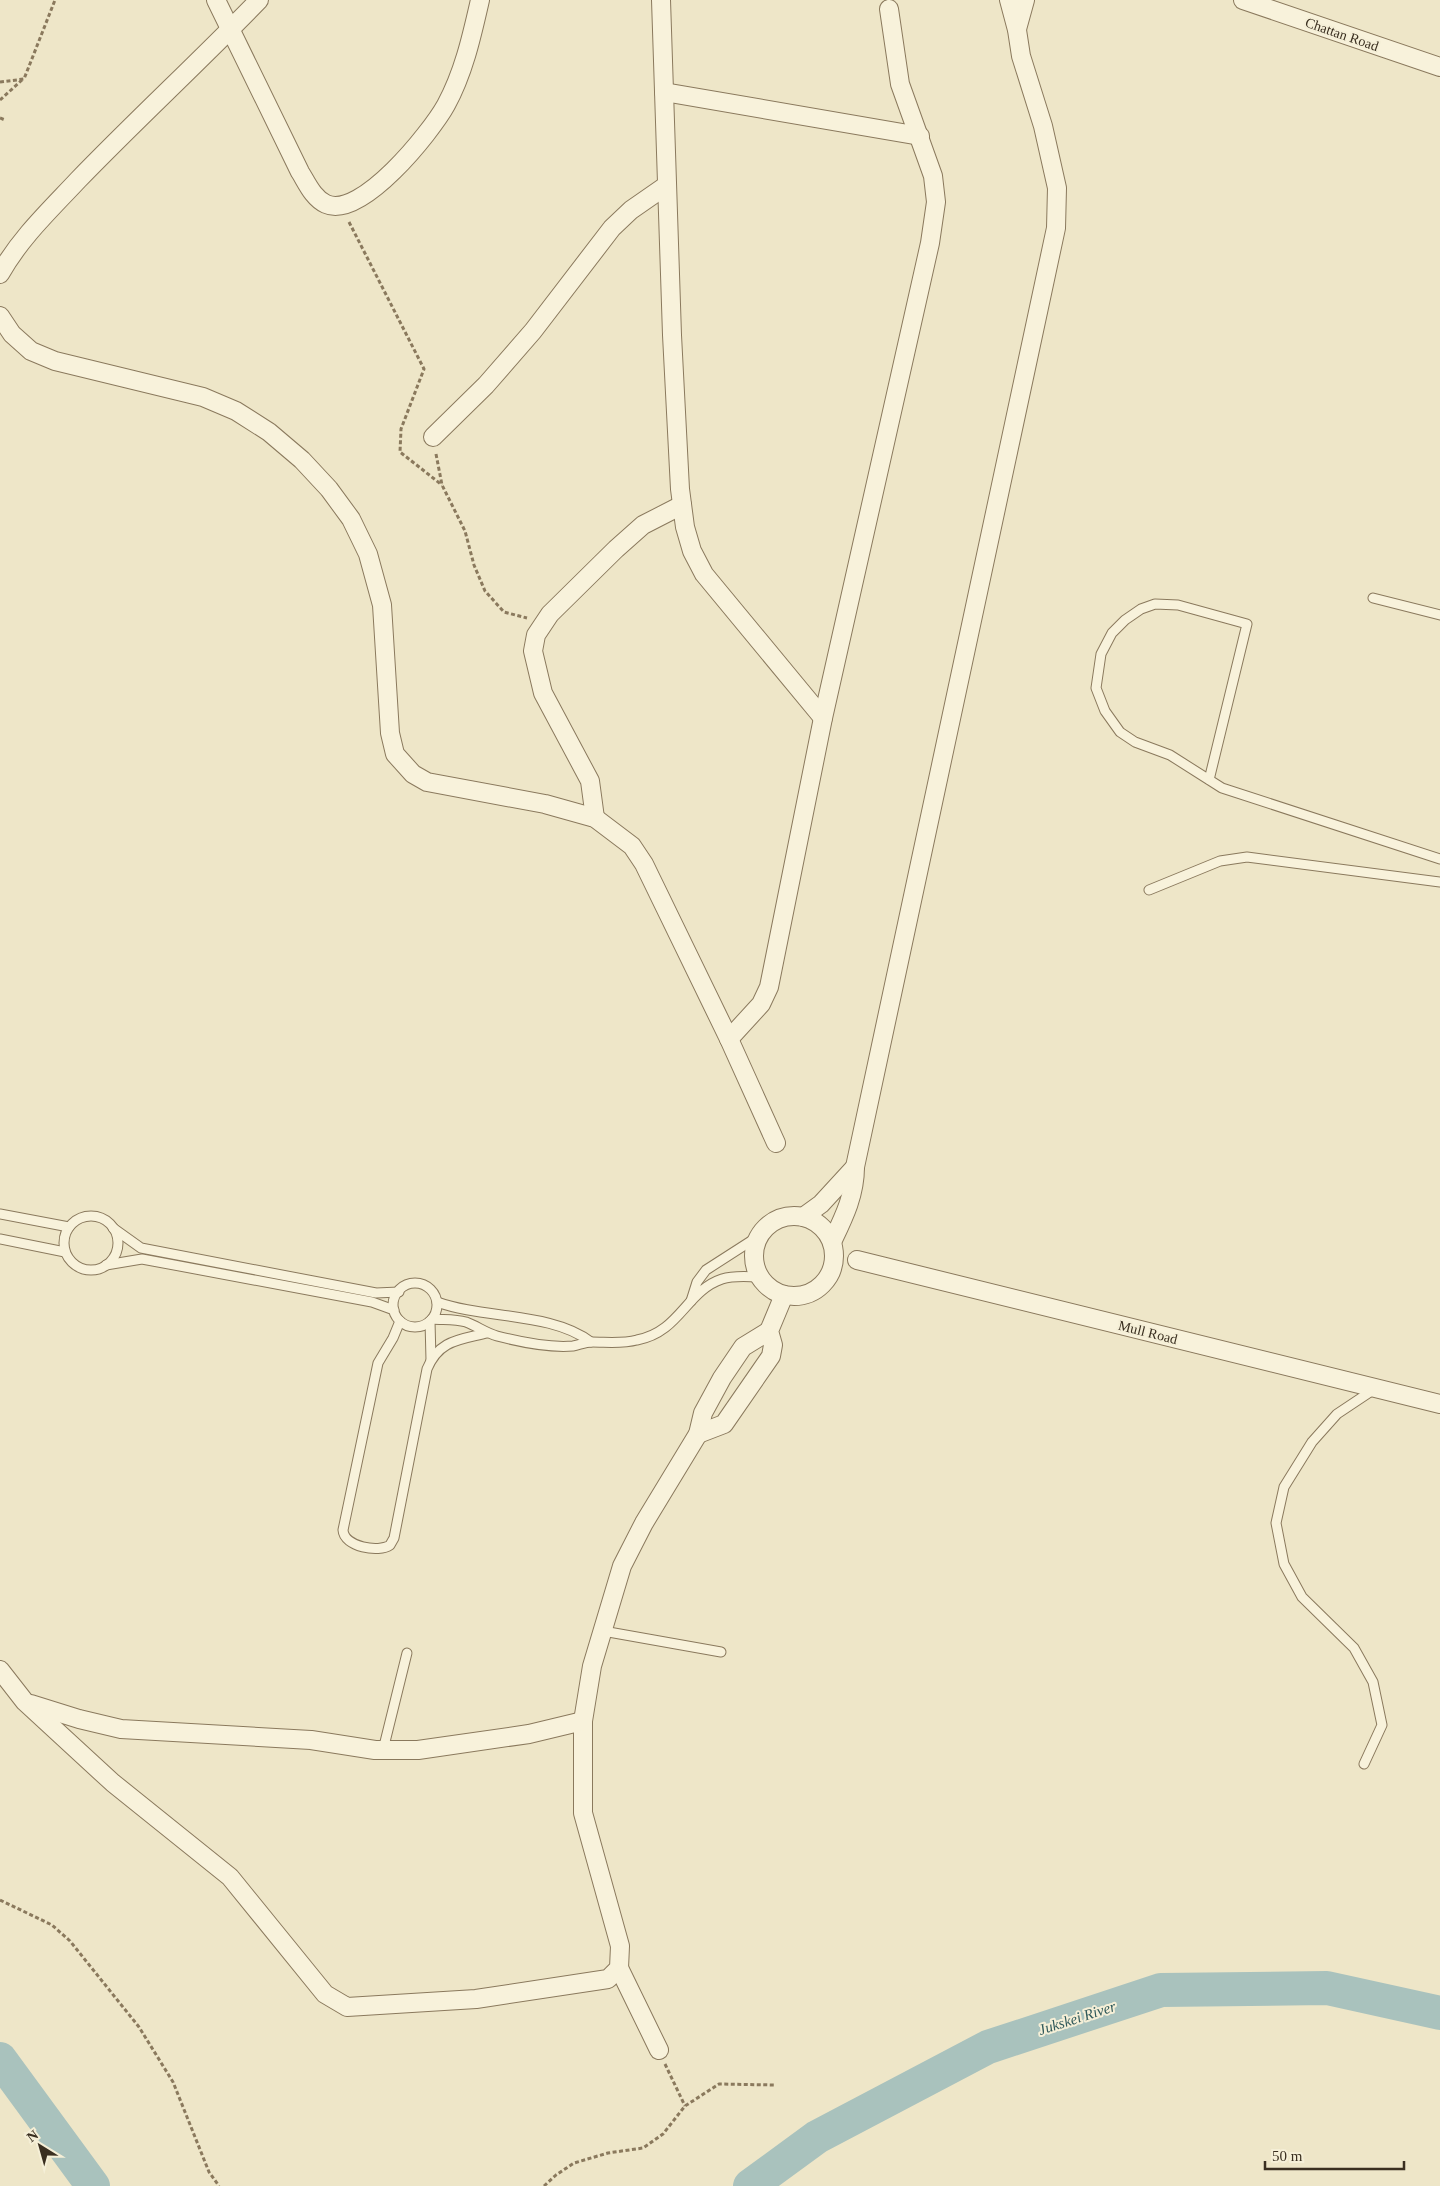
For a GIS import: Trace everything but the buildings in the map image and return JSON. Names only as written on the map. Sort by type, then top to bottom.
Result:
[{"type":"street","points":[[216,0],[300,172],[313,193],[326,204],[340,205],[358,200],[378,186],[408,155],[446,105],[468,53],[480,0]]},
{"type":"street","points":[[0,274],[11,254],[97,160],[259,0]]},
{"type":"street","points":[[661,0],[672,335],[682,505],[685,527],[692,551],[704,574],[823,718]]},
{"type":"street","points":[[832,1242],[850,1202],[855,1183],[855,1166],[1056,228],[1057,188],[1044,126],[1021,56],[1017,30],[1008,0]]},
{"type":"street","points":[[1017,30],[1025,0]]},
{"type":"street","name":"Chattan Road","points":[[1243,0],[1440,67]]},
{"type":"street","points":[[729,1039],[761,1004],[769,987],[823,718],[930,243],[936,202],[934,176],[900,84],[889,9]]},
{"type":"street","points":[[664,92],[920,136]]},
{"type":"street","points":[[434,437],[492,379],[533,331],[612,228],[631,210],[667,185]]},
{"type":"street","points":[[0,316],[12,334],[31,351],[47,358],[98,373],[203,397],[236,411],[270,432],[302,460],[329,490],[351,519],[368,554],[382,605],[390,733],[395,754],[413,774],[426,782],[546,804],[595,818],[632,846],[644,864],[729,1039],[776,1143]]},
{"type":"street","points":[[595,818],[590,781],[543,693],[533,651],[536,635],[550,614],[643,525],[682,505]]},
{"type":"street","points":[[803,1217],[821,1204],[855,1166]]},
{"type":"street","points":[[803,1217],[815,1222],[825,1231],[832,1242],[834,1254],[833,1267],[828,1278],[819,1288],[808,1294],[784,1295],[770,1288],[760,1277],[756,1267],[755,1255],[757,1244],[762,1234],[770,1225],[780,1219],[803,1217]]},
{"type":"street","name":"Mull Road","points":[[857,1260],[1440,1404]]},
{"type":"street","points":[[659,2050],[644,2015],[619,1968],[620,1946],[583,1813],[583,1721],[592,1666],[622,1566],[656,1501],[698,1434],[703,1413],[722,1378],[743,1347],[769,1331],[784,1295]]},
{"type":"street","points":[[698,1434],[724,1424],[771,1356],[773,1345],[769,1331]]},
{"type":"street","points":[[0,1670],[25,1702],[113,1783],[230,1877],[325,1994],[347,2007],[476,1999],[608,1979],[619,1968]]},
{"type":"street","points":[[25,1702],[79,1719],[121,1729],[311,1740],[383,1750],[418,1750],[529,1734],[583,1721]]},
{"type":"lane","points":[[1373,598],[1440,615]]},
{"type":"lane","points":[[1210,780],[1247,624],[1178,606],[1155,604],[1141,608],[1112,634],[1101,654],[1096,688],[1105,711],[1120,732],[1135,742],[1170,755],[1222,788],[1440,859]]},
{"type":"lane","points":[[1149,890],[1220,861],[1247,857],[1440,882]]},
{"type":"lane","points":[[0,1214],[69,1227]]},
{"type":"lane","points":[[114,1228],[118,1248],[111,1261],[100,1269],[86,1270],[73,1263],[65,1252],[64,1238],[69,1227],[76,1220],[89,1216],[103,1218],[141,1248],[376,1293],[399,1292]]},
{"type":"lane","points":[[691,1301],[696,1282],[706,1270],[762,1234]]},
{"type":"lane","points":[[0,1239],[65,1252]]},
{"type":"lane","points":[[106,1265],[142,1259],[372,1302],[394,1310]]},
{"type":"lane","points":[[431,1360],[431,1320],[436,1311],[437,1302],[432,1291],[421,1284],[409,1284],[399,1292],[393,1303],[394,1310],[400,1321],[415,1327],[431,1320],[468,1323],[486,1333],[546,1344],[572,1346],[591,1342],[615,1344],[654,1336],[668,1327],[691,1301],[712,1284],[723,1279],[738,1276],[760,1277]]},
{"type":"lane","points":[[437,1302],[465,1311],[551,1324],[577,1332],[591,1342]]},
{"type":"lane","points":[[400,1321],[393,1338],[378,1363],[343,1530],[344,1537],[351,1544],[380,1550],[387,1548],[392,1542],[427,1369],[431,1360],[439,1350],[450,1342],[486,1333]]},
{"type":"lane","points":[[1364,1764],[1382,1726],[1374,1682],[1354,1648],[1302,1597],[1284,1564],[1276,1524],[1284,1487],[1312,1442],[1337,1414],[1376,1388]]},
{"type":"lane","points":[[603,1631],[721,1652]]},
{"type":"lane","points":[[383,1750],[407,1652]]},
{"type":"path","points":[[0,100],[24,79],[55,0]]},
{"type":"path","points":[[0,82],[24,79]]},
{"type":"path","points":[[0,118],[5,120]]},
{"type":"path","points":[[340,205],[424,369],[401,429],[400,452],[442,485]]},
{"type":"path","points":[[434,437],[442,485],[465,531],[474,565],[485,591],[504,612],[544,622]]},
{"type":"path","points":[[0,1900],[52,1924],[70,1941],[139,2027],[173,2082],[209,2172],[219,2186]]},
{"type":"path","points":[[659,2050],[685,2106]]},
{"type":"path","points":[[544,2186],[574,2163],[608,2153],[643,2148],[664,2134],[685,2106],[719,2084],[775,2085]]},
{"type":"waterway","name":"Jukskei River","points":[[750,2186],[817,2137],[988,2047],[1161,1990],[1327,1988],[1440,2013]]},
{"type":"waterway","name":"Jukskei River","points":[[0,2059],[93,2186]]}]
